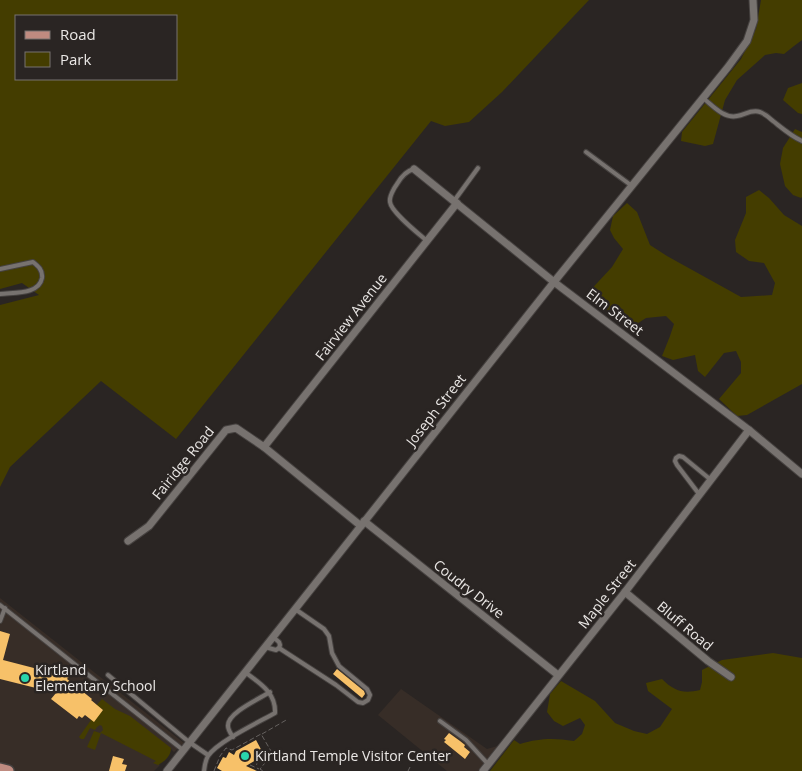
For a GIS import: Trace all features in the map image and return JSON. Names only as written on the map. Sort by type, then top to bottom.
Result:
[{"type":"main road","points":[[0,769],[8,771]]},
{"type":"street","name":"Joseph Street","points":[[167,771],[554,282],[728,67],[747,41],[754,20],[753,0]]},
{"type":"street","name":"Elm Street","points":[[414,169],[554,282],[749,430],[802,474]]},
{"type":"street","name":"Fairview Avenue","points":[[264,447],[456,202]]},
{"type":"street","name":"Fairidge Road","points":[[128,541],[149,526],[226,430],[236,428],[264,447]]},
{"type":"street","name":"Maple Street","points":[[483,771],[625,592],[749,430]]},
{"type":"street","name":"Coudry Drive","points":[[264,447],[558,675]]},
{"type":"street","name":"Bluff Road","points":[[625,592],[708,661],[731,677]]},
{"type":"lane","points":[[703,98],[723,114],[730,116],[752,111],[766,115],[793,137],[802,141]]},
{"type":"lane","points":[[586,152],[632,186]]},
{"type":"lane","points":[[456,202],[478,168]]},
{"type":"lane","points":[[414,169],[408,171],[396,185],[390,197],[390,203],[397,213],[427,241]]},
{"type":"lane","points":[[0,269],[33,262],[41,269],[42,275],[42,280],[38,287],[30,290],[0,294]]},
{"type":"lane","points":[[700,494],[677,465],[676,458],[679,456],[683,457],[711,480]]},
{"type":"lane","points":[[0,605],[183,750]]},
{"type":"lane","points":[[0,621],[5,608]]},
{"type":"lane","points":[[279,648],[336,685],[358,702],[363,703],[368,700],[370,695],[368,690],[339,666],[332,653],[329,636],[324,630],[294,609]]},
{"type":"lane","points":[[272,637],[279,642],[279,648]]},
{"type":"lane","points":[[265,646],[273,650],[279,648]]},
{"type":"lane","points":[[204,771],[208,755],[216,746],[275,712],[270,692],[245,672]]},
{"type":"lane","points":[[108,675],[189,742],[208,755]]},
{"type":"lane","points":[[233,737],[228,729],[229,719],[270,692]]},
{"type":"lane","points":[[440,720],[466,740],[488,764]]},
{"type":"path","points":[[214,771],[220,756],[226,748],[232,750],[288,719]]},
{"type":"path","points":[[260,769],[269,758],[271,751],[261,734]]},
{"type":"path","points":[[256,760],[256,768]]},
{"type":"path","points":[[250,765],[264,771]]},
{"type":"path","points":[[408,771],[410,766]]},
{"type":"shaded area","points":[[0,598],[184,743],[174,752],[169,747],[156,762],[160,765],[154,771],[15,771],[0,767]]},
{"type":"shaded area","points":[[401,689],[487,749],[501,745],[478,771],[447,771],[378,715]]},
{"type":"green space","points":[[0,0],[589,0],[502,92],[469,122],[445,126],[431,121],[176,439],[101,381],[10,467],[0,487],[0,305],[39,295],[22,283],[0,289]]},
{"type":"green space","points":[[761,0],[802,0],[802,40],[784,54],[765,55],[737,80],[725,100],[713,144],[705,146],[681,141],[682,132],[741,59],[756,29]]},
{"type":"green space","points":[[802,83],[802,114],[798,113],[783,100],[788,88]]},
{"type":"green space","points":[[795,129],[802,132],[801,198],[793,195],[785,186],[780,164],[783,148]]},
{"type":"green space","points":[[759,190],[784,215],[802,226],[802,384],[747,415],[737,416],[719,399],[741,373],[741,362],[736,351],[724,353],[705,377],[698,371],[695,355],[673,360],[662,356],[674,324],[666,316],[646,318],[632,327],[585,296],[612,267],[623,249],[610,230],[613,216],[627,203],[637,212],[650,245],[667,256],[741,297],[772,295],[775,283],[764,263],[749,261],[736,252],[735,240],[746,213],[746,197]]},
{"type":"green space","points":[[773,653],[802,658],[802,771],[490,771],[514,740],[520,744],[547,739],[574,741],[582,734],[585,725],[580,718],[563,726],[554,721],[547,712],[550,694],[561,681],[595,701],[615,723],[647,734],[660,727],[672,709],[648,691],[646,683],[662,679],[679,690],[689,692],[700,690],[702,670],[722,660]]},
{"type":"green space","points":[[102,699],[115,709],[130,716],[171,748],[167,758],[158,765],[153,763],[156,761],[101,733],[95,750],[87,747],[94,731],[100,733],[103,730],[102,726],[100,725],[95,730],[90,728],[84,739],[79,737],[91,720],[103,710],[98,706],[94,708]]},
{"type":"building","points":[[0,631],[10,634],[3,660],[61,675],[63,668],[71,674],[67,679],[103,710],[94,722],[85,715],[82,718],[79,716],[77,719],[51,699],[56,693],[0,679]]},
{"type":"building","points":[[337,669],[364,691],[365,694],[362,698],[333,674]]},
{"type":"building","points":[[449,733],[465,745],[464,747],[470,752],[465,759],[444,742]]},
{"type":"building","name":"Kirtland Temple Visitor Center","points":[[256,740],[264,755],[246,766],[257,771],[222,771],[217,768],[223,757],[226,758],[229,752],[234,755],[236,751]]},
{"type":"building","points":[[113,756],[124,759],[122,764],[127,765],[125,771],[109,771]]},
{"type":"place","name":"Kirtland Elementary School","points":[[25,678]]},
{"type":"place","name":"Kirtland Temple Visitor Center","points":[[245,756]]}]
